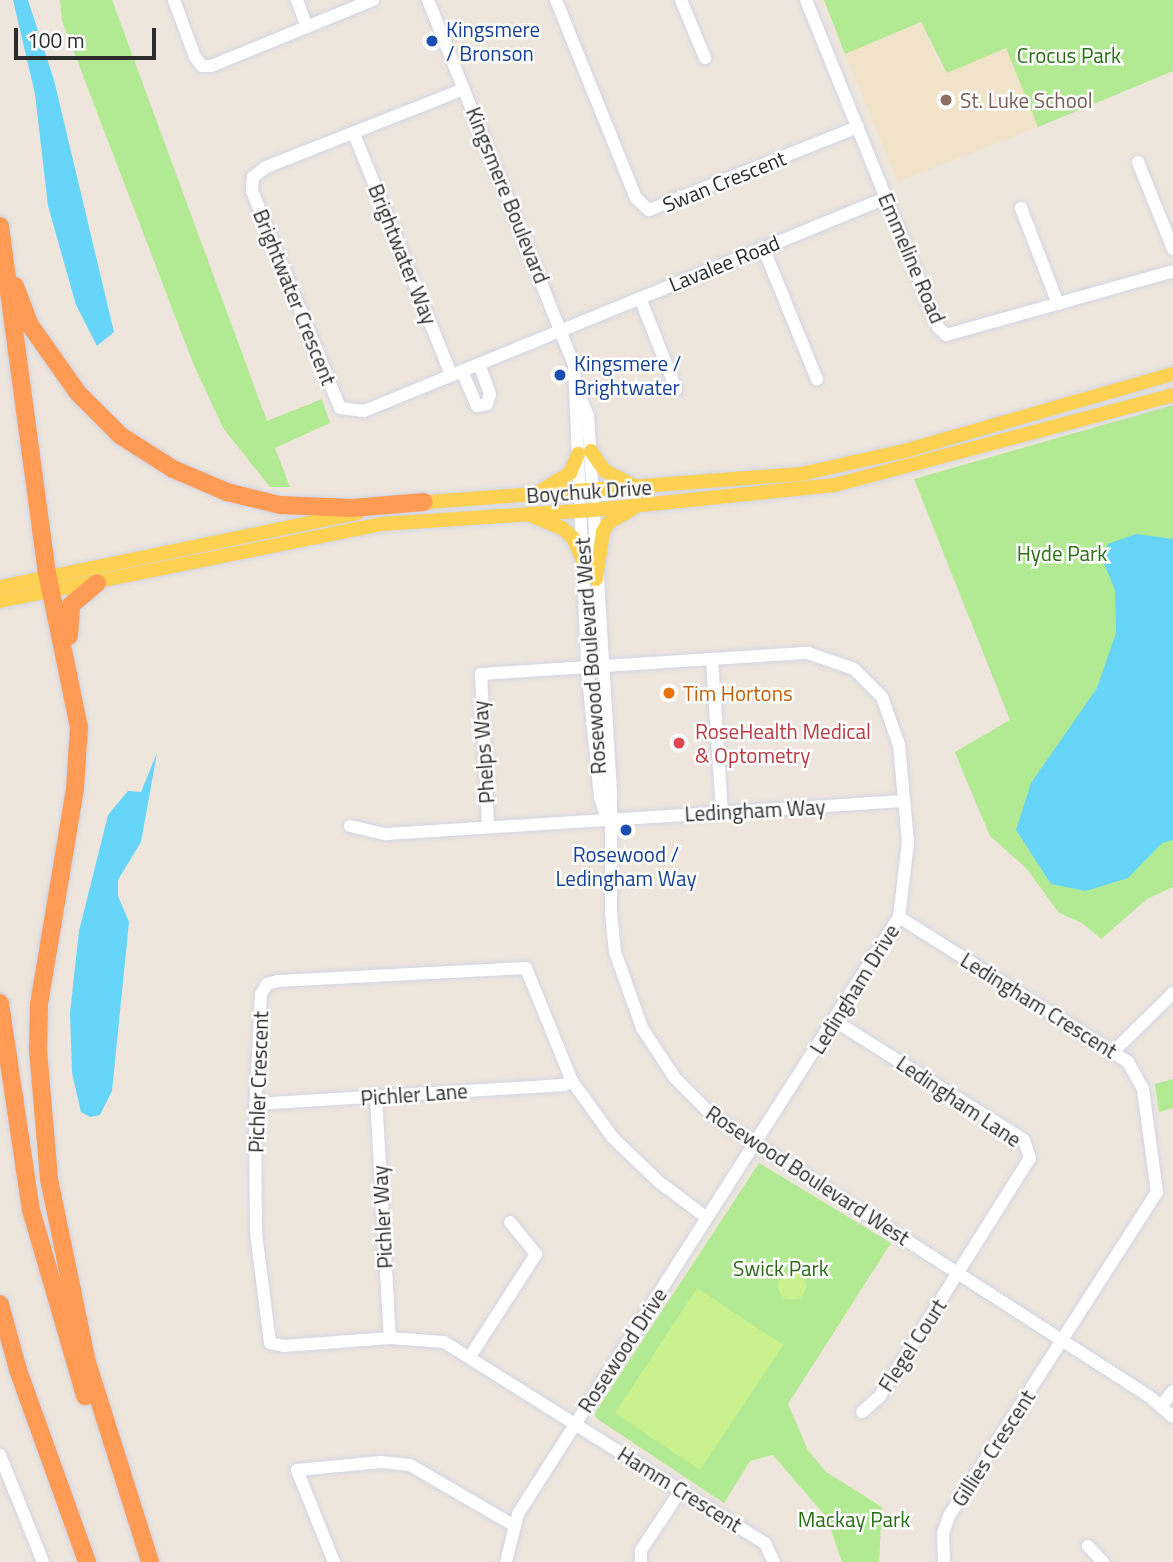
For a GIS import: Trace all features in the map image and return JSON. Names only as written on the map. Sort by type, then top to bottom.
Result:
[{"type":"highway","points":[[0,224],[30,325],[78,393],[121,436],[148,454],[173,469],[252,500],[352,508],[424,502]]},
{"type":"highway","points":[[0,224],[50,585],[74,685]]},
{"type":"highway","points":[[97,583],[71,605],[69,615],[77,771],[43,963],[38,1049],[50,1179],[68,1281],[101,1415],[149,1562]]},
{"type":"highway","points":[[0,1003],[18,1141],[43,1263],[96,1427],[149,1562]]},
{"type":"highway","points":[[0,1304],[18,1370],[86,1562]]},
{"type":"highway","points":[[0,1344],[44,1475],[86,1562]]},
{"type":"main road","name":"Boychuk Drive","points":[[6,593],[424,502],[801,474],[852,464],[1173,374]]},
{"type":"main road","name":"Boychuk Drive","points":[[50,585],[97,583],[382,524],[641,506],[835,485],[1173,395]]},
{"type":"main road","points":[[517,495],[559,483],[570,473],[584,452],[605,471],[640,487]]},
{"type":"main road","points":[[596,579],[608,523],[641,506]]},
{"type":"main road","points":[[521,513],[562,528],[573,538],[583,560]]},
{"type":"street","points":[[174,0],[202,66],[211,66],[373,0]]},
{"type":"street","points":[[297,0],[307,27]]},
{"type":"street","name":"Kingsmere Boulevard","points":[[428,0],[563,330],[578,392],[586,491]]},
{"type":"street","name":"Swan Crescent","points":[[556,0],[636,198],[649,210],[858,127]]},
{"type":"street","points":[[681,0],[705,58]]},
{"type":"street","name":"Emmeline Road","points":[[806,0],[937,327],[946,335],[1173,271]]},
{"type":"street","name":"Brightwater Crescent","points":[[464,89],[266,167],[253,177],[257,204],[341,408],[364,411],[563,330]]},
{"type":"street","name":"Brightwater Way","points":[[354,134],[456,372],[477,405],[487,404],[490,394],[479,364]]},
{"type":"street","points":[[1138,162],[1173,249]]},
{"type":"street","name":"Lavalee Road","points":[[563,330],[886,198]]},
{"type":"street","points":[[1021,208],[1058,304]]},
{"type":"street","points":[[763,247],[817,379]]},
{"type":"street","points":[[640,298],[676,389]]},
{"type":"street","name":"Rosewood Boulevard West","points":[[586,491],[603,665],[611,796],[607,820],[615,952],[642,1028],[694,1100],[754,1144],[1061,1339],[1161,1406],[1173,1417]]},
{"type":"street","name":"Rosewood Boulevard West","points":[[587,510],[583,560],[587,667],[600,797],[607,820]]},
{"type":"street","name":"Ledingham Drive","points":[[603,665],[808,653],[854,669],[883,697],[891,718],[899,745],[908,842],[899,917],[754,1144]]},
{"type":"street","points":[[712,659],[722,812]]},
{"type":"street","name":"Phelps Way","points":[[488,827],[481,674],[603,665]]},
{"type":"street","name":"Ledingham Way","points":[[350,826],[386,834],[903,802]]},
{"type":"street","name":"Ledingham Crescent","points":[[899,917],[1114,1052],[1128,1062],[1141,1080],[1157,1192],[1061,1339]]},
{"type":"street","name":"Pichler Crescent","points":[[576,1422],[471,1355],[444,1342],[390,1338],[284,1346],[270,1343],[256,1233],[255,1104],[261,994],[267,984],[278,981],[526,968],[572,1081],[613,1138],[659,1182],[707,1218]]},
{"type":"street","points":[[1114,1052],[1173,993]]},
{"type":"street","name":"Ledingham Lane","points":[[835,1021],[1024,1140],[1029,1148],[1027,1167],[958,1275]]},
{"type":"street","name":"Pichler Lane","points":[[255,1104],[564,1085],[572,1081]]},
{"type":"street","name":"Pichler Way","points":[[376,1097],[390,1338]]},
{"type":"street","name":"Rosewood Drive","points":[[506,1562],[513,1525],[754,1144]]},
{"type":"street","points":[[471,1355],[536,1254],[510,1222]]},
{"type":"street","name":"Flegel Court","points":[[862,1412],[880,1396],[958,1275]]},
{"type":"street","name":"Gillies Crescent","points":[[944,1562],[943,1533],[949,1516],[1061,1339]]},
{"type":"street","points":[[1161,1406],[1173,1391]]},
{"type":"street","name":"Hamm Crescent","points":[[576,1422],[765,1543],[774,1562]]},
{"type":"street","points":[[0,1455],[43,1562]]},
{"type":"street","points":[[334,1562],[297,1470],[381,1462],[410,1465],[513,1525]]},
{"type":"street","points":[[641,1562],[641,1550],[681,1490]]},
{"type":"street","points":[[1088,1546],[1103,1562]]},
{"type":"shaded area","name":"St. Luke School","points":[[921,22],[941,68],[1006,48],[1038,127],[898,182],[845,54]]},
{"type":"green space","points":[[60,0],[112,0],[267,421],[322,399],[330,423],[275,448],[290,487],[270,487],[223,428],[193,363],[62,21]]},
{"type":"green space","name":"Crocus Park","points":[[824,0],[1173,0],[1173,71],[1038,127],[1006,48],[947,73],[921,22],[845,54]]},
{"type":"green space","name":"Hyde Park","points":[[1173,405],[1173,887],[1147,899],[1101,939],[1082,923],[1059,913],[1027,869],[990,836],[964,775],[955,752],[1010,720],[914,479]]},
{"type":"green space","points":[[1173,1079],[1173,1108],[1159,1112],[1155,1084]]},
{"type":"green space","name":"Swick Park","points":[[759,1163],[891,1243],[788,1404],[808,1450],[826,1472],[882,1507],[879,1562],[842,1562],[827,1518],[773,1455],[750,1461],[724,1503],[596,1418],[595,1413]]},
{"type":"green space","points":[[792,1272],[802,1276],[806,1286],[802,1296],[792,1300],[782,1296],[778,1286],[782,1276]]},
{"type":"green space","points":[[697,1288],[783,1345],[700,1470],[615,1413]]},
{"type":"water","points":[[13,0],[28,0],[54,80],[114,332],[97,346],[76,305],[48,206],[35,94]]},
{"type":"water","points":[[1136,534],[1173,539],[1173,840],[1162,843],[1128,878],[1086,891],[1051,884],[1016,830],[1031,783],[1097,688],[1116,633],[1115,590],[1103,561],[1108,544]]},
{"type":"water","points":[[157,753],[141,842],[118,880],[118,896],[129,922],[112,1091],[100,1115],[90,1117],[81,1112],[72,1073],[70,1013],[79,931],[108,815],[128,791],[141,792]]},
{"type":"place","name":"Kingsmere / Bronson","points":[[432,41]]},
{"type":"place","name":"St. Luke School","points":[[946,100]]},
{"type":"place","name":"Kingsmere / Brightwater","points":[[560,375]]},
{"type":"place","name":"Tim Hortons","points":[[669,693]]},
{"type":"place","name":"RoseHealth Medical & Optometry","points":[[679,743]]},
{"type":"place","name":"Rosewood / Ledingham Way","points":[[626,830]]},
{"type":"park label","name":"Mackay Park","points":[[854,1519]]}]
